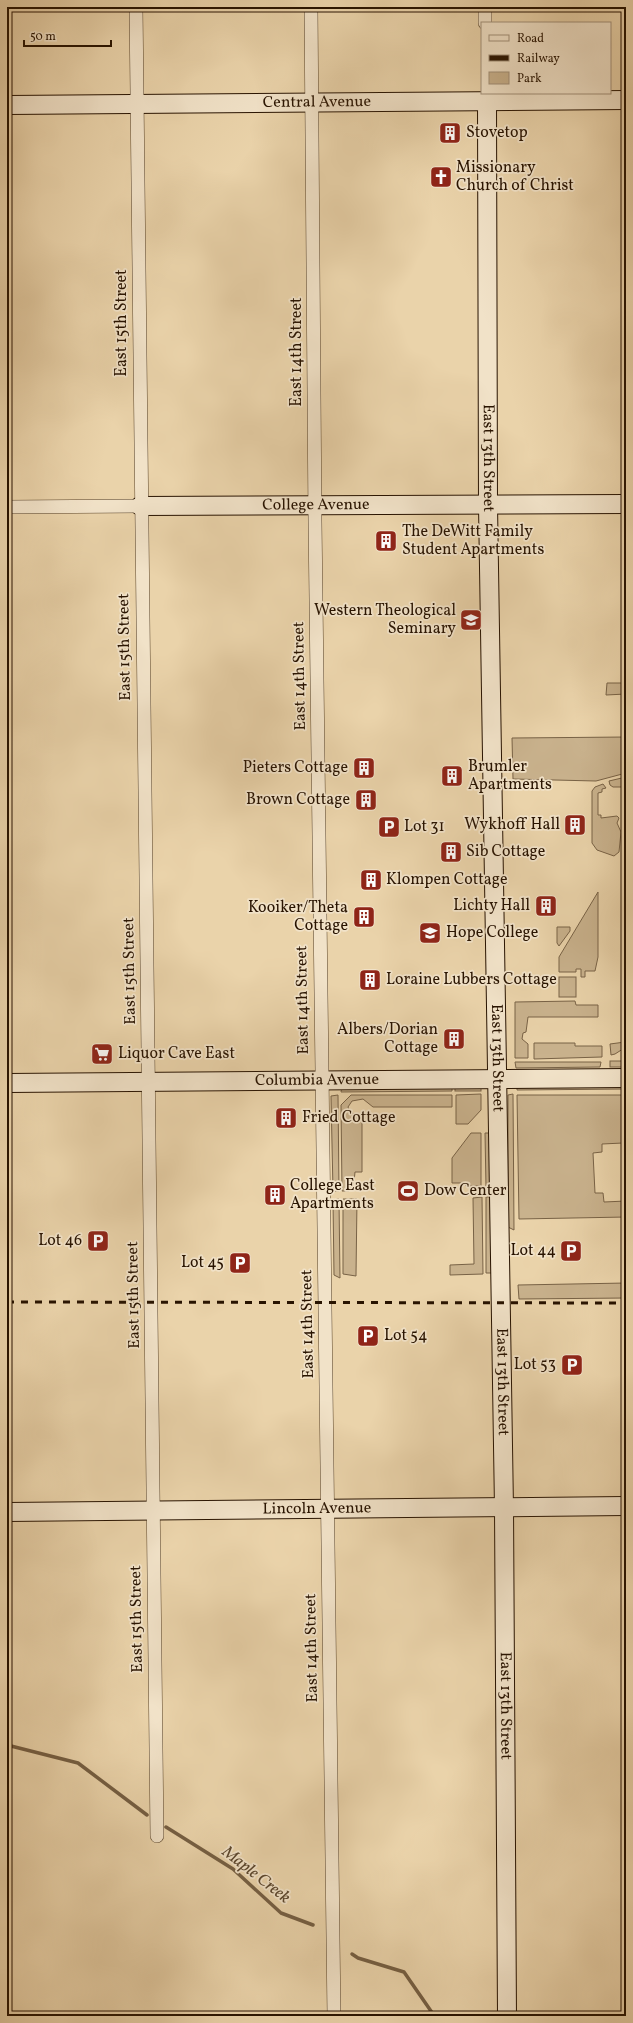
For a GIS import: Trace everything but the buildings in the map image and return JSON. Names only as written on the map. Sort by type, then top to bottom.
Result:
[{"type":"street","name":"East 15th Street","points":[[136,7],[140,506],[157,1836]]},
{"type":"street","name":"East 14th Street","points":[[311,7],[321,1080],[334,2016]]},
{"type":"street","points":[[485,7],[485,22]]},
{"type":"street","name":"Central Avenue","points":[[7,105],[312,103],[487,96],[626,100]]},
{"type":"street","name":"East 13th Street","points":[[487,96],[488,505],[504,1508],[507,2016]]},
{"type":"street","name":"College Avenue","points":[[7,508],[626,504]]},
{"type":"street","name":"Columbia Avenue","points":[[7,1083],[626,1078]]},
{"type":"street","name":"Lincoln Avenue","points":[[7,1512],[626,1506]]},
{"type":"green space","points":[[624,674],[626,674],[626,694],[606,695],[607,683],[624,683]]},
{"type":"green space","points":[[626,737],[626,773],[596,781],[513,779],[512,738]]},
{"type":"green space","points":[[626,777],[626,787],[613,787],[610,785],[609,781]]},
{"type":"green space","points":[[603,784],[606,788],[602,789],[602,792],[598,793],[598,815],[601,815],[601,818],[617,816],[619,818],[617,823],[621,832],[619,852],[614,856],[597,850],[592,843],[592,791],[595,787]]},
{"type":"green space","points":[[598,892],[598,957],[595,971],[585,971],[585,977],[581,977],[581,969],[576,969],[576,972],[559,972],[559,957]]},
{"type":"green space","points":[[557,927],[570,927],[570,931],[559,946],[557,943]]},
{"type":"green space","points":[[624,945],[626,945],[626,985],[624,986]]},
{"type":"green space","points":[[559,977],[576,977],[576,997],[559,997]]},
{"type":"green space","points":[[575,1001],[576,1005],[598,1005],[598,1017],[528,1017],[526,1032],[523,1033],[522,1039],[528,1044],[528,1058],[515,1058],[515,1002]]},
{"type":"green space","points":[[624,1002],[626,1002],[626,1047],[611,1055],[610,1044],[625,1042]]},
{"type":"green space","points":[[534,1043],[575,1043],[575,1046],[602,1046],[602,1057],[534,1059]]},
{"type":"green space","points":[[610,1061],[626,1061],[626,1067],[610,1067]]},
{"type":"green space","points":[[515,1062],[601,1062],[600,1067],[516,1068]]},
{"type":"green space","points":[[624,1083],[625,1089],[517,1090],[517,1084]]},
{"type":"green space","points":[[452,1085],[452,1091],[341,1092],[342,1086]]},
{"type":"green space","points":[[455,1085],[481,1085],[481,1091],[455,1091]]},
{"type":"green space","points":[[481,1094],[481,1110],[468,1124],[456,1124],[456,1095]]},
{"type":"green space","points":[[513,1094],[514,1230],[508,1227],[508,1095]]},
{"type":"green space","points":[[338,1095],[339,1191],[333,1191],[331,1096]]},
{"type":"green space","points":[[351,1095],[452,1095],[452,1107],[373,1107],[363,1099],[352,1101],[348,1107],[350,1112],[361,1117],[362,1122],[362,1172],[355,1172],[354,1182],[349,1191],[342,1191],[341,1105]]},
{"type":"green space","points":[[517,1095],[623,1095],[623,1143],[602,1144],[602,1152],[593,1153],[595,1193],[603,1193],[604,1202],[626,1201],[626,1217],[519,1219]]},
{"type":"green space","points":[[471,1133],[481,1133],[481,1186],[466,1186],[465,1183],[452,1183],[452,1158]]},
{"type":"green space","points":[[485,1133],[491,1133],[491,1186],[486,1187]]},
{"type":"green space","points":[[482,1197],[483,1274],[450,1275],[450,1265],[474,1264],[473,1198]]},
{"type":"green space","points":[[486,1197],[491,1197],[492,1273],[486,1273]]},
{"type":"green space","points":[[339,1199],[340,1278],[334,1275],[333,1200]]},
{"type":"green space","points":[[343,1199],[357,1199],[356,1276],[343,1274]]},
{"type":"green space","points":[[626,1283],[626,1298],[519,1299],[518,1285]]},
{"type":"waterway","name":"Maple Creek","points":[[7,1745],[78,1763],[147,1815]]},
{"type":"waterway","name":"Maple Creek","points":[[166,1827],[233,1869],[281,1913],[313,1925]]},
{"type":"waterway","name":"Maple Creek","points":[[352,1954],[358,1958],[404,1972],[433,2014],[438,2016]]},
{"type":"railway","points":[[7,1302],[626,1303]]},
{"type":"place","name":"Stovetop","points":[[450,133]]},
{"type":"place","name":"Missionary Church of Christ","points":[[441,177]]},
{"type":"place","name":"The DeWitt Family Student Apartments","points":[[386,541]]},
{"type":"place","name":"Western Theological Seminary","points":[[471,620]]},
{"type":"place","name":"Pieters Cottage","points":[[364,768]]},
{"type":"place","name":"Brumler Apartments","points":[[452,776]]},
{"type":"place","name":"Brown Cottage","points":[[366,800]]},
{"type":"place","name":"Wykhoff Hall","points":[[575,825]]},
{"type":"place","name":"Lot 31","points":[[389,827]]},
{"type":"place","name":"Sib Cottage","points":[[451,852]]},
{"type":"place","name":"Klompen Cottage","points":[[371,880]]},
{"type":"place","name":"Lichty Hall","points":[[546,906]]},
{"type":"place","name":"Kooiker/Theta Cottage","points":[[364,917]]},
{"type":"place","name":"Hope College","points":[[430,933]]},
{"type":"place","name":"Loraine Lubbers Cottage","points":[[370,980]]},
{"type":"place","name":"Albers/Dorian Cottage","points":[[454,1039]]},
{"type":"place","name":"Liquor Cave East","points":[[102,1054]]},
{"type":"place","name":"Fried Cottage","points":[[286,1118]]},
{"type":"place","name":"Dow Center","points":[[408,1191]]},
{"type":"place","name":"College East Apartments","points":[[275,1195]]},
{"type":"place","name":"Lot 46","points":[[98,1241]]},
{"type":"place","name":"Lot 44","points":[[571,1251]]},
{"type":"place","name":"Lot 45","points":[[240,1263]]},
{"type":"place","name":"Lot 54","points":[[368,1336]]},
{"type":"place","name":"Lot 53","points":[[572,1365]]}]
